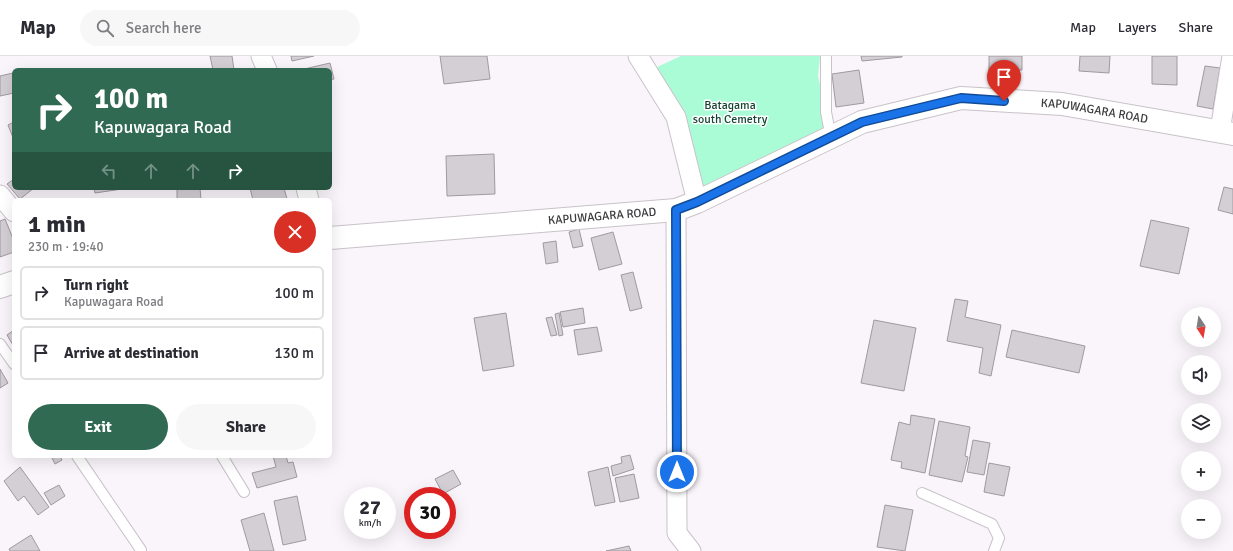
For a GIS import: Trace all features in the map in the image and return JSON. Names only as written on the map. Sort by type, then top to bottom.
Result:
[{"type":"street","points":[[261,56],[266,68]]},
{"type":"street","points":[[638,56],[676,117],[697,202]]},
{"type":"street","points":[[1226,133],[1232,56]]},
{"type":"street","name":"KAPUWAGARA ROAD","points":[[332,238],[676,210],[697,202],[862,122],[961,98],[1062,104],[1226,133]]},
{"type":"street","points":[[0,195],[12,210]]},
{"type":"street","points":[[676,210],[677,533],[691,551]]},
{"type":"street","points":[[0,287],[12,283]]},
{"type":"lane","points":[[826,56],[826,112],[831,138]]},
{"type":"lane","points":[[0,344],[12,361]]},
{"type":"lane","points":[[78,458],[141,550]]},
{"type":"lane","points":[[223,458],[244,492]]},
{"type":"lane","points":[[922,493],[992,524],[999,538],[994,551]]},
{"type":"green space","name":"Batagama south Cemetry","points":[[681,56],[820,56],[818,76],[830,129],[696,189],[657,67]]},
{"type":"building","points":[[210,56],[232,56],[234,68],[213,68]]},
{"type":"building","points":[[291,56],[314,56],[292,61]]},
{"type":"building","points":[[440,56],[487,56],[490,79],[444,84]]},
{"type":"building","points":[[861,56],[902,56],[902,57],[862,61]]},
{"type":"building","points":[[989,56],[1022,56],[1022,70],[989,71]]},
{"type":"building","points":[[1080,56],[1110,56],[1109,73],[1079,71]]},
{"type":"building","points":[[1152,56],[1177,56],[1177,85],[1152,84]]},
{"type":"building","points":[[330,63],[331,68],[309,68]]},
{"type":"building","points":[[1205,66],[1220,68],[1213,109],[1197,106]]},
{"type":"building","points":[[859,70],[864,103],[836,107],[832,74]]},
{"type":"building","points":[[12,73],[12,93],[0,96],[0,76]]},
{"type":"building","points":[[12,123],[12,135],[8,125]]},
{"type":"building","points":[[494,154],[495,194],[447,196],[446,156]]},
{"type":"building","points":[[12,180],[12,190],[7,184]]},
{"type":"building","points":[[1224,187],[1233,189],[1233,214],[1218,210]]},
{"type":"building","points":[[12,190],[31,190],[21,198],[19,198]]},
{"type":"building","points":[[94,190],[115,190],[95,193]]},
{"type":"building","points":[[177,190],[200,190],[201,198],[177,198]]},
{"type":"building","points":[[250,190],[285,190],[287,198],[252,198]]},
{"type":"building","points":[[5,219],[12,236],[12,253],[0,257],[0,221]]},
{"type":"building","points":[[1151,220],[1189,228],[1179,274],[1140,266]]},
{"type":"building","points":[[579,229],[583,246],[573,248],[569,232]]},
{"type":"building","points":[[613,232],[622,264],[599,270],[591,238]]},
{"type":"building","points":[[556,241],[558,262],[546,264],[543,243]]},
{"type":"building","points":[[633,272],[642,308],[630,311],[621,275]]},
{"type":"building","points":[[955,299],[968,301],[965,317],[1001,325],[991,376],[979,373],[983,348],[947,341]]},
{"type":"building","points":[[583,308],[585,323],[563,327],[560,312]]},
{"type":"building","points":[[506,313],[514,366],[483,371],[474,318]]},
{"type":"building","points":[[559,313],[563,335],[559,336],[555,314]]},
{"type":"building","points":[[552,317],[557,335],[551,336],[546,318]]},
{"type":"building","points":[[874,320],[916,328],[904,391],[861,383]]},
{"type":"building","points":[[597,327],[602,351],[578,355],[574,330]]},
{"type":"building","points":[[1012,330],[1085,346],[1079,373],[1006,357]]},
{"type":"building","points":[[12,331],[12,344],[7,335]]},
{"type":"building","points":[[0,369],[8,383],[0,388]]},
{"type":"building","points":[[911,415],[935,419],[925,473],[901,468],[902,462],[891,460],[899,422],[910,425]]},
{"type":"building","points":[[939,421],[970,427],[965,456],[968,457],[962,482],[929,475]]},
{"type":"building","points":[[973,440],[990,443],[984,475],[967,472]]},
{"type":"building","points":[[630,455],[634,469],[613,476],[611,466],[622,463],[621,457]]},
{"type":"building","points":[[52,458],[61,458],[62,460],[55,464]]},
{"type":"building","points":[[274,458],[287,458],[288,463],[293,462],[297,477],[257,488],[252,473],[276,467]]},
{"type":"building","points":[[989,463],[1010,467],[1004,496],[984,492]]},
{"type":"building","points":[[20,467],[49,507],[38,515],[24,496],[18,501],[4,481]]},
{"type":"building","points":[[608,467],[615,502],[595,506],[588,472]]},
{"type":"building","points":[[453,470],[461,484],[456,487],[439,487],[435,479]]},
{"type":"building","points":[[634,474],[639,498],[620,502],[615,478]]},
{"type":"building","points":[[59,485],[65,496],[51,505],[44,493]]},
{"type":"building","points":[[297,496],[306,540],[283,545],[274,501]]},
{"type":"building","points":[[885,505],[913,510],[905,551],[877,547]]},
{"type":"building","points":[[264,513],[274,551],[250,551],[241,520]]},
{"type":"building","points":[[31,535],[40,551],[10,551],[9,549]]},
{"type":"building","points":[[629,546],[631,551],[606,551]]},
{"type":"route","points":[[677,472],[676,210],[697,202],[862,122],[961,98],[1004,101]]}]
